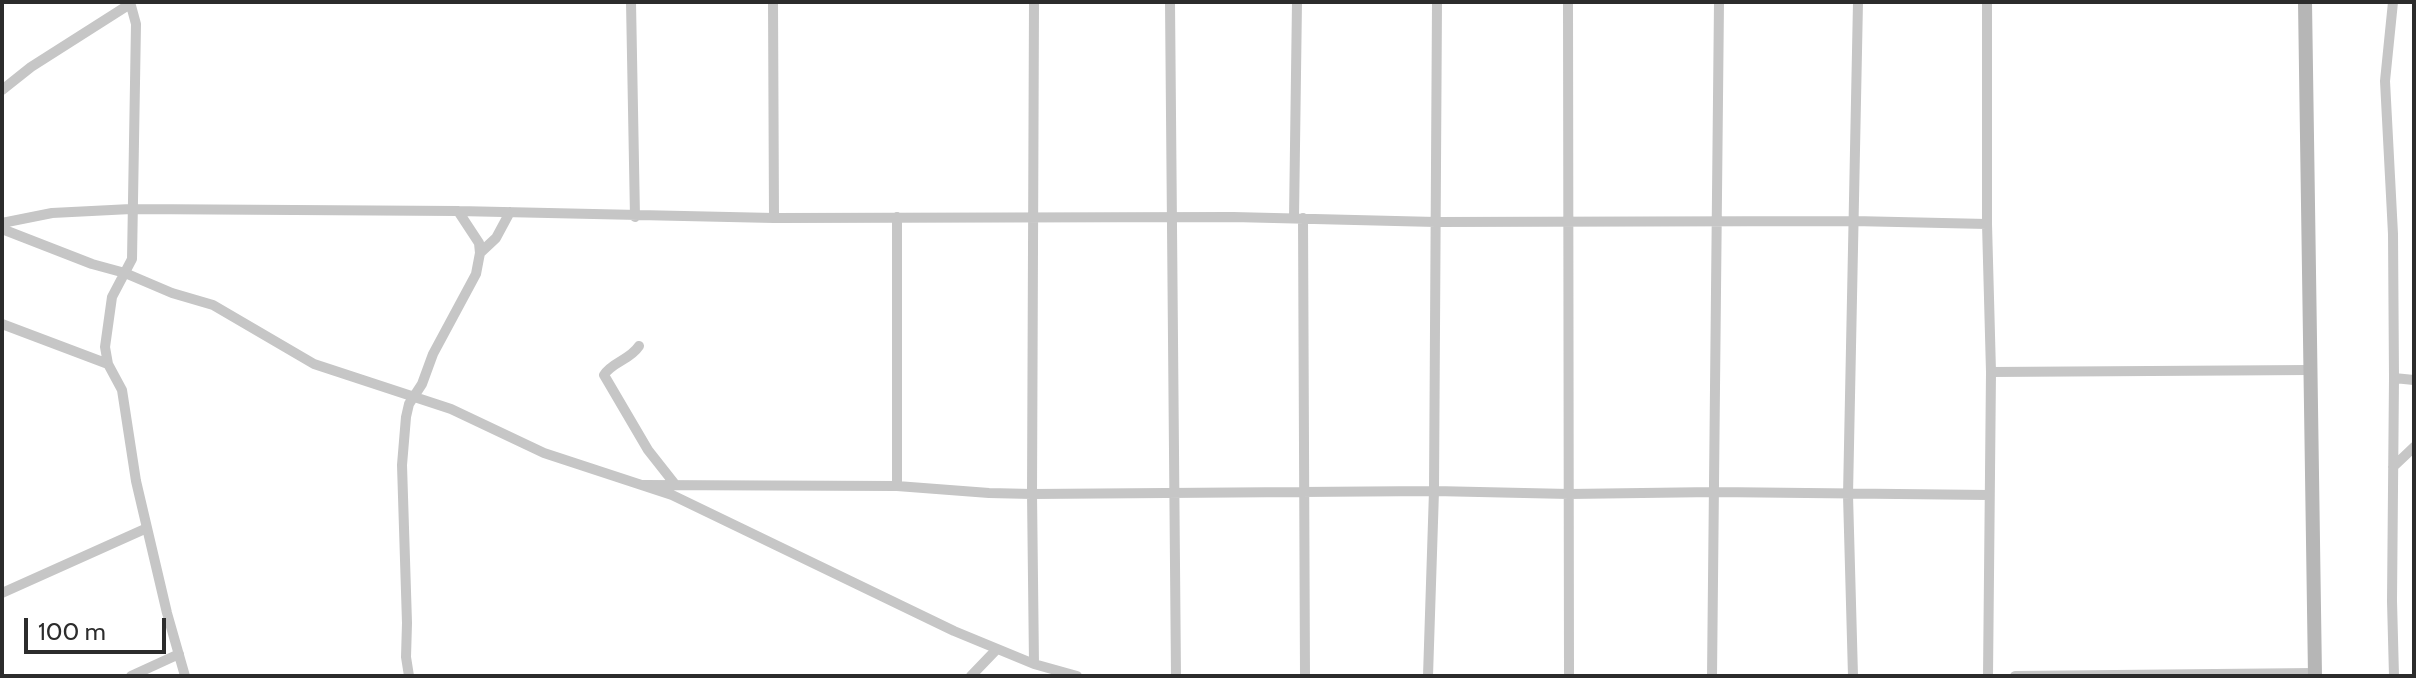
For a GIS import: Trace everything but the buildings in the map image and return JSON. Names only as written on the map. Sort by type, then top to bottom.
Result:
[{"type":"main road","points":[[2305,2],[2315,675]]},
{"type":"street","points":[[631,2],[635,217]]},
{"type":"street","points":[[773,2],[774,218]]},
{"type":"street","points":[[1034,2],[1034,664]]},
{"type":"street","points":[[1170,2],[1176,676]]},
{"type":"street","points":[[1297,2],[1305,676]]},
{"type":"street","points":[[1428,676],[1434,491],[1437,2]]},
{"type":"street","points":[[1568,2],[1569,676]]},
{"type":"street","points":[[1712,676],[1719,2]]},
{"type":"street","points":[[1853,676],[1848,495],[1858,2]]},
{"type":"street","points":[[1987,2],[1991,372],[1988,676]]},
{"type":"street","points":[[2393,2],[2385,81],[2393,234],[2391,576],[2394,676]]},
{"type":"street","points":[[2,90],[31,67],[130,3],[136,24],[132,259],[111,305],[105,347],[108,364],[122,390],[136,481],[185,676]]},
{"type":"street","points":[[2,223],[52,213],[131,209],[458,211],[635,217],[1170,217],[1436,222],[1853,221],[1987,224]]},
{"type":"street","points":[[409,676],[402,465],[407,409],[473,284],[480,253],[476,237],[458,211]]},
{"type":"street","points":[[480,253],[496,238],[510,212]]},
{"type":"street","points":[[897,217],[897,486]]},
{"type":"street","points":[[2,229],[224,310],[304,360],[458,411],[544,453],[672,495],[996,650],[1077,676]]},
{"type":"street","points":[[2,324],[108,364]]},
{"type":"street","points":[[639,346],[604,375],[648,450],[674,483]]},
{"type":"street","points":[[1991,372],[2309,370]]},
{"type":"street","points":[[2394,378],[2414,380]]},
{"type":"street","points":[[2393,467],[2414,447]]},
{"type":"street","points":[[643,485],[897,486],[1032,494],[1434,491],[1989,495]]},
{"type":"street","points":[[2,593],[147,528]]},
{"type":"street","points":[[971,676],[996,650]]},
{"type":"street","points":[[131,676],[179,654]]},
{"type":"street","points":[[2015,676],[2315,675]]}]
